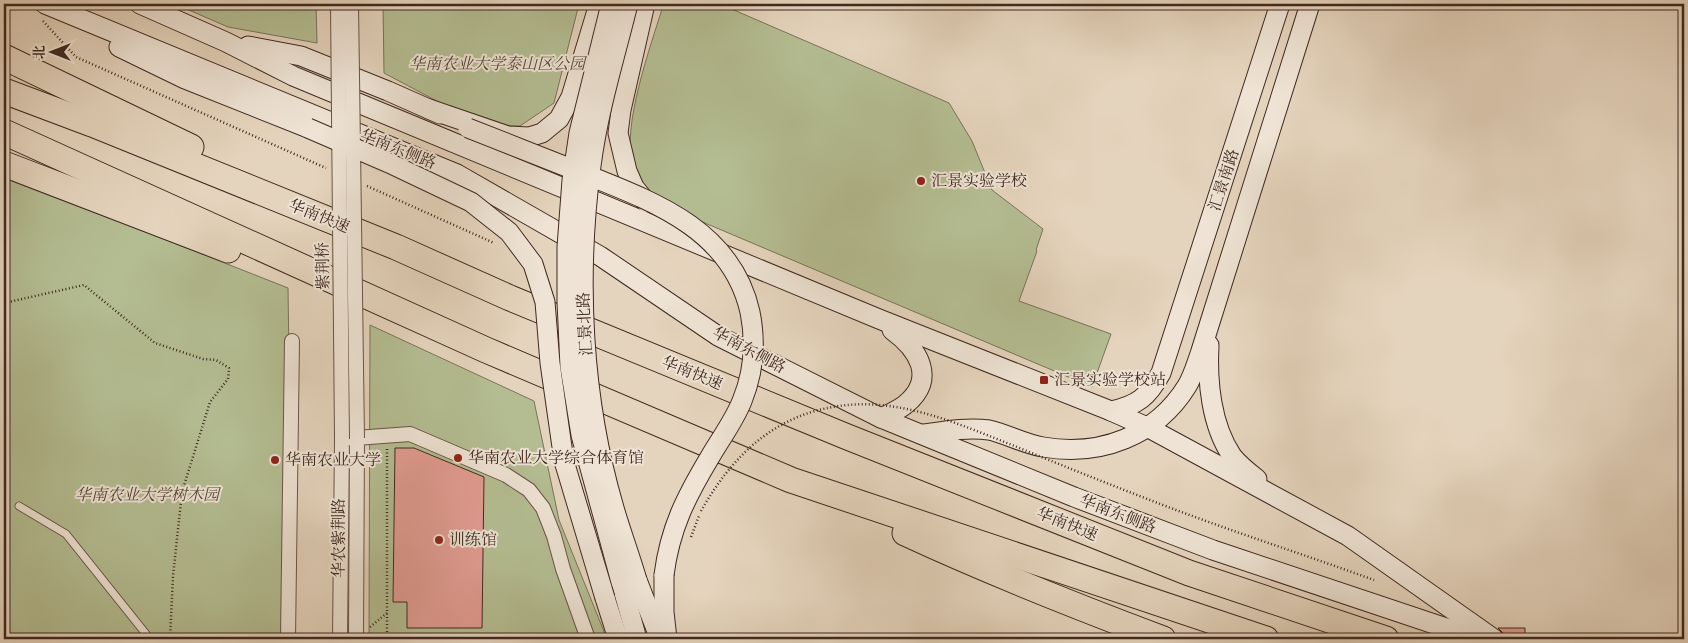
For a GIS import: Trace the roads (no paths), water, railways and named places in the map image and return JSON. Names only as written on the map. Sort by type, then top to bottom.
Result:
[{"type":"highway","points":[[4,56],[396,247]]},
{"type":"highway","name":"华南快速","points":[[4,91],[92,124],[396,247],[510,298],[808,421],[1189,573],[1389,638]]},
{"type":"highway","points":[[4,132],[486,350],[791,480],[979,567],[1163,639]]},
{"type":"highway","points":[[4,164],[486,350]]},
{"type":"highway","points":[[791,480],[1266,639]]},
{"type":"street","name":"华南东侧路","points":[[140,4],[226,42],[293,76],[879,319],[1147,427],[1348,536],[1494,639]]},
{"type":"street","name":"紫荆桥","points":[[338,4],[342,439]]},
{"type":"street","name":"紫荆桥","points":[[351,4],[357,438]]},
{"type":"street","points":[[429,109],[508,136],[529,137],[542,133],[559,119],[571,97],[599,4]]},
{"type":"street","name":"汇景北路","points":[[611,4],[579,133],[572,180],[567,247],[570,368],[581,435],[629,581],[660,639]]},
{"type":"street","name":"汇景北路","points":[[628,4],[604,100],[591,165],[585,222],[583,282],[584,329],[589,381],[598,438],[629,581],[637,639]]},
{"type":"street","points":[[645,4],[621,110],[618,133],[622,153],[634,187],[656,214],[707,248]]},
{"type":"street","name":"汇景南路","points":[[1111,411],[1127,408],[1143,399],[1153,388],[1168,356],[1280,4]]},
{"type":"street","name":"汇景南路","points":[[1211,322],[1310,4]]},
{"type":"street","name":"华南东侧路","points":[[41,8],[457,174],[600,256],[718,336],[882,418],[1074,497],[1213,550],[1479,639]]},
{"type":"street","points":[[41,8],[185,79],[308,128],[389,163],[470,202],[509,232],[533,264],[545,302],[550,363],[564,461],[618,639]]},
{"type":"street","points":[[226,42],[301,56],[429,109],[468,128],[624,190],[673,213],[708,239],[722,253],[741,284],[747,301],[753,334],[752,370],[742,400],[733,419],[693,487],[678,517],[667,554],[664,575],[666,639]]},
{"type":"street","points":[[879,319],[904,338],[918,356],[922,368],[921,381],[915,394],[906,404],[882,418]]},
{"type":"street","points":[[923,434],[971,429],[988,430],[1041,447],[1071,451],[1100,448],[1125,439],[1163,416],[1176,402],[1188,384],[1211,322]]},
{"type":"street","points":[[1211,322],[1208,373],[1210,393],[1222,436],[1232,455],[1244,469],[1286,502]]},
{"type":"street","points":[[288,639],[292,341]]},
{"type":"street","points":[[342,439],[410,434],[506,475],[529,490],[543,508],[554,536],[562,569],[588,639]]},
{"type":"street","name":"华农紫荆路","points":[[357,438],[360,635]]},
{"type":"street","name":"华农紫荆路","points":[[340,639],[342,439]]},
{"type":"lane","points":[[19,506],[66,534],[150,639]]},
{"type":"place","name":"汇景实验学校","points":[[921,181]]},
{"type":"place","name":"汇景实验学校站","points":[[1044,380]]},
{"type":"place","name":"华南农业大学综合体育馆","points":[[458,458]]},
{"type":"place","name":"华南农业大学","points":[[275,460]]},
{"type":"place","name":"训练馆","points":[[439,540]]},
{"type":"park label","name":"华南农业大学泰山区公园","points":[[497,64]]},
{"type":"park label","name":"华南农业大学树木园","points":[[147,495]]}]
